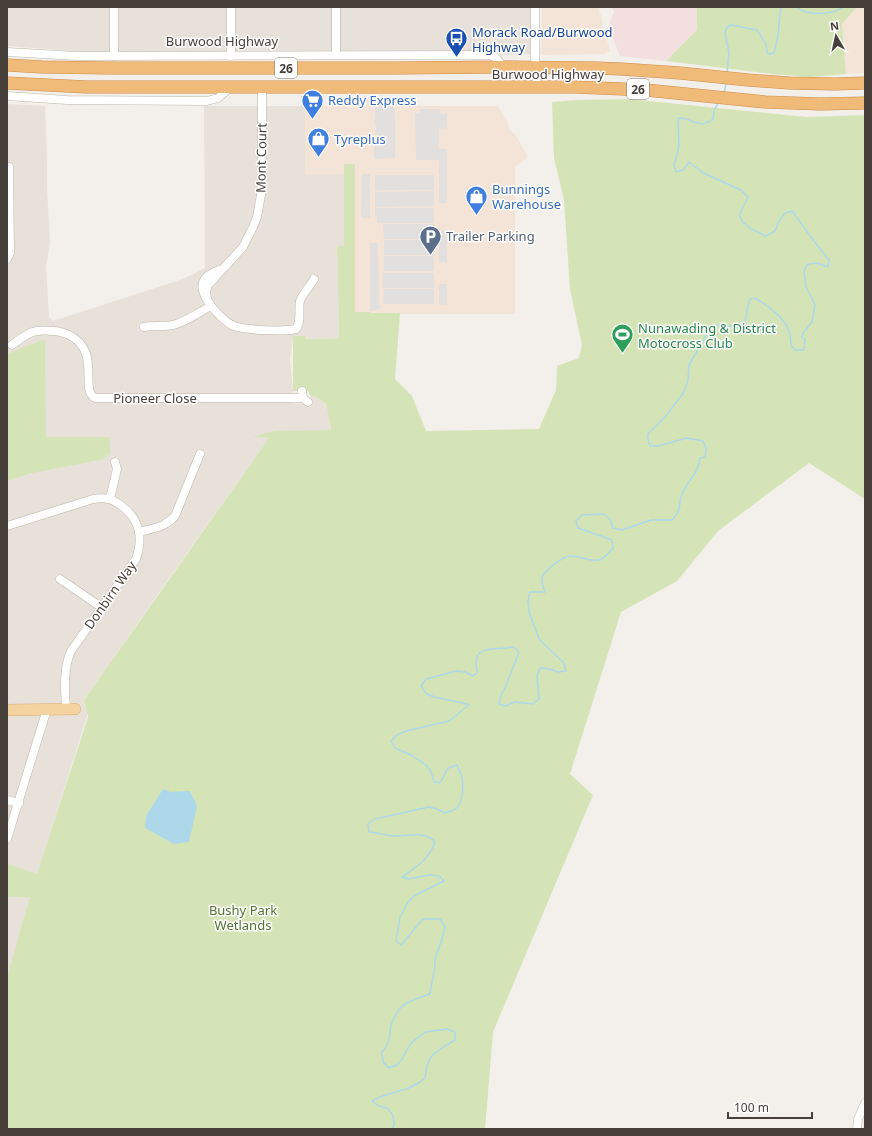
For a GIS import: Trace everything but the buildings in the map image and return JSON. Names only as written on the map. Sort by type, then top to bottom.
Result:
[{"type":"highway","name":"Burwood Highway","points":[[7,65],[168,68],[536,67],[621,69],[789,84],[865,83]]},
{"type":"highway","name":"Burwood Highway","points":[[7,83],[87,87],[622,88],[765,102],[841,104],[865,103]]},
{"type":"main road","points":[[7,710],[70,709]]},
{"type":"street","points":[[114,7],[114,56]]},
{"type":"street","points":[[231,56],[232,7]]},
{"type":"street","points":[[336,7],[336,55]]},
{"type":"street","points":[[535,7],[537,88]]},
{"type":"street","name":"Burwood Highway","points":[[7,52],[71,56],[489,55],[499,60],[503,67]]},
{"type":"street","points":[[167,55],[168,68]]},
{"type":"street","points":[[87,87],[103,100]]},
{"type":"street","points":[[7,96],[67,100],[207,101],[218,98],[231,88]]},
{"type":"street","name":"Mont Court","points":[[209,302],[203,290],[203,280],[227,266],[243,247],[250,235],[257,217],[262,189],[262,88]]},
{"type":"street","points":[[7,259],[10,254],[9,167]]},
{"type":"street","points":[[144,327],[177,324],[209,302],[220,316],[232,325],[256,330],[296,329],[299,324],[300,301],[305,290],[312,286]]},
{"type":"street","name":"Pioneer Close","points":[[10,346],[26,335],[38,330],[60,331],[73,337],[78,341],[84,350],[88,362],[89,390],[91,395],[96,398],[304,397]]},
{"type":"street","points":[[7,526],[93,499],[102,498],[110,499],[132,516],[139,532],[162,527],[169,523],[175,516],[200,454]]},
{"type":"street","points":[[110,499],[117,469],[115,462]]},
{"type":"street","name":"Donbirn Way","points":[[70,709],[65,669],[67,659],[101,607],[136,558],[140,544],[139,532]]},
{"type":"street","points":[[60,579],[101,607]]},
{"type":"street","points":[[7,839],[42,728],[43,709]]},
{"type":"street","points":[[7,800],[19,803]]},
{"type":"street","points":[[857,1129],[858,1119],[865,1103]]},
{"type":"shaded area","points":[[7,7],[539,7],[539,54],[424,57],[181,59],[7,46]]},
{"type":"shaded area","points":[[542,7],[600,7],[599,11],[602,18],[603,29],[610,52],[607,52],[606,54],[541,55]]},
{"type":"shaded area","points":[[612,7],[697,7],[697,30],[666,61],[620,56],[609,26],[614,11]]},
{"type":"shaded area","points":[[857,7],[865,7],[865,73],[846,74],[842,24]]},
{"type":"shaded area","points":[[383,97],[393,102],[395,106],[498,106],[509,126],[509,130],[515,134],[528,157],[515,167],[515,314],[370,314],[370,312],[355,312],[344,164],[344,174],[305,175],[305,106],[343,106],[345,98]]},
{"type":"shaded area","points":[[7,104],[45,106],[50,243],[46,267],[49,317],[53,321],[183,279],[205,268],[204,106],[305,106],[305,174],[344,174],[344,246],[337,247],[339,338],[293,339],[290,359],[293,391],[290,403],[311,404],[311,397],[315,396],[326,404],[331,431],[274,431],[254,437],[269,438],[84,700],[87,716],[37,875],[7,866]]},
{"type":"shaded area","points":[[375,106],[394,107],[395,158],[374,159],[374,139],[376,139]]},
{"type":"shaded area","points":[[420,109],[440,109],[440,114],[447,114],[447,128],[439,129],[439,149],[447,149],[447,203],[439,203],[439,160],[416,160],[415,113],[420,113]]},
{"type":"shaded area","points":[[362,174],[370,174],[370,218],[361,218]]},
{"type":"shaded area","points":[[375,175],[434,175],[434,190],[375,190]]},
{"type":"shaded area","points":[[434,191],[434,206],[375,207],[375,192]]},
{"type":"shaded area","points":[[375,208],[434,208],[434,223],[377,223]]},
{"type":"shaded area","points":[[383,224],[434,224],[434,239],[384,239]]},
{"type":"shaded area","points":[[447,230],[447,262],[439,262],[439,231]]},
{"type":"shaded area","points":[[384,240],[434,240],[434,271],[384,271],[384,256],[427,255],[384,255]]},
{"type":"shaded area","points":[[370,243],[378,243],[379,303],[381,307],[374,311],[370,311]]},
{"type":"shaded area","points":[[383,273],[434,273],[434,288],[383,288]]},
{"type":"shaded area","points":[[439,284],[447,284],[447,305],[439,305]]},
{"type":"shaded area","points":[[384,289],[434,289],[434,304],[383,304]]},
{"type":"shaded area","points":[[31,896],[7,977],[7,897]]},
{"type":"green space","points":[[697,7],[857,7],[842,24],[846,74],[810,77],[772,74],[666,61],[697,30]]},
{"type":"green space","name":"Bushy Park Wetlands","points":[[629,99],[807,117],[865,115],[865,499],[809,463],[718,531],[677,581],[621,612],[570,774],[593,795],[493,1032],[485,1129],[7,1129],[7,977],[30,897],[7,897],[7,864],[37,874],[88,717],[84,700],[269,438],[252,437],[274,431],[331,430],[326,404],[315,396],[311,397],[308,391],[293,391],[293,336],[305,336],[306,339],[339,338],[337,246],[344,246],[344,164],[355,164],[355,312],[400,313],[395,379],[412,396],[426,431],[539,429],[556,390],[557,366],[579,358],[582,345],[570,289],[564,200],[554,158],[552,102]]},
{"type":"green space","points":[[45,339],[46,437],[110,437],[110,454],[104,459],[28,474],[7,481],[7,354]]},
{"type":"water","points":[[163,789],[170,792],[190,791],[197,806],[189,842],[174,844],[145,828],[146,816]]},
{"type":"waterway","points":[[727,74],[729,53],[725,32],[727,27],[731,25],[757,30],[766,44],[767,53],[774,53],[778,36],[781,7]]},
{"type":"waterway","points":[[797,7],[801,10],[812,13],[833,12],[843,7]]},
{"type":"waterway","points":[[724,94],[726,83]]},
{"type":"waterway","points":[[392,1129],[394,1125],[393,1115],[387,1108],[379,1106],[372,1101],[419,1083],[425,1078],[430,1058],[455,1040],[455,1032],[447,1029],[425,1032],[411,1043],[397,1065],[389,1068],[383,1062],[382,1052],[388,1042],[390,1029],[397,1012],[410,1001],[430,994],[435,969],[435,960],[445,927],[440,919],[423,919],[401,945],[396,941],[400,917],[408,902],[414,896],[444,881],[439,876],[429,875],[408,879],[402,877],[418,866],[430,852],[435,841],[421,835],[394,836],[369,832],[368,824],[375,819],[429,807],[445,813],[454,810],[460,803],[463,783],[457,765],[448,768],[440,783],[434,782],[431,772],[426,765],[411,755],[395,748],[391,741],[397,735],[406,731],[449,721],[469,705],[432,696],[426,693],[421,686],[426,679],[456,671],[465,672],[473,676],[477,673],[476,661],[481,652],[491,649],[512,647],[519,652],[501,695],[499,704],[506,706],[514,702],[533,704],[539,699],[537,676],[540,668],[558,672],[566,671],[564,663],[539,639],[529,612],[528,601],[530,592],[545,592],[542,577],[550,567],[564,558],[571,556],[599,560],[605,557],[613,548],[612,540],[578,528],[576,521],[582,515],[603,514],[610,519],[613,528],[622,530],[651,520],[672,520],[675,517],[679,511],[683,491],[696,471],[700,458],[705,457],[706,448],[703,441],[687,438],[658,446],[650,446],[648,434],[665,417],[684,392],[688,380],[689,365],[711,327],[716,325],[737,327],[745,322],[750,299],[755,298],[770,308],[783,321],[790,333],[791,346],[795,350],[804,350],[805,340],[802,337],[803,333],[812,322],[815,305],[806,287],[804,270],[808,264],[817,263],[828,267],[829,260],[792,211],[785,213],[779,221],[775,231],[766,236],[750,228],[743,222],[740,215],[748,197],[741,190],[702,172],[689,162],[683,170],[676,172],[674,165],[679,146],[678,118],[683,118],[699,124],[708,122],[713,119],[714,110],[719,102]]},
{"type":"place","name":"Morack Road/Burwood Highway","points":[[457,58]]},
{"type":"place","name":"Reddy Express","points":[[313,120]]},
{"type":"place","name":"Tyreplus","points":[[319,158]]},
{"type":"place","name":"Bunnings Warehouse","points":[[477,216]]},
{"type":"place","name":"Trailer Parking","points":[[431,256]]},
{"type":"place","name":"Nunawading & District Motocross Club","points":[[623,354]]}]
